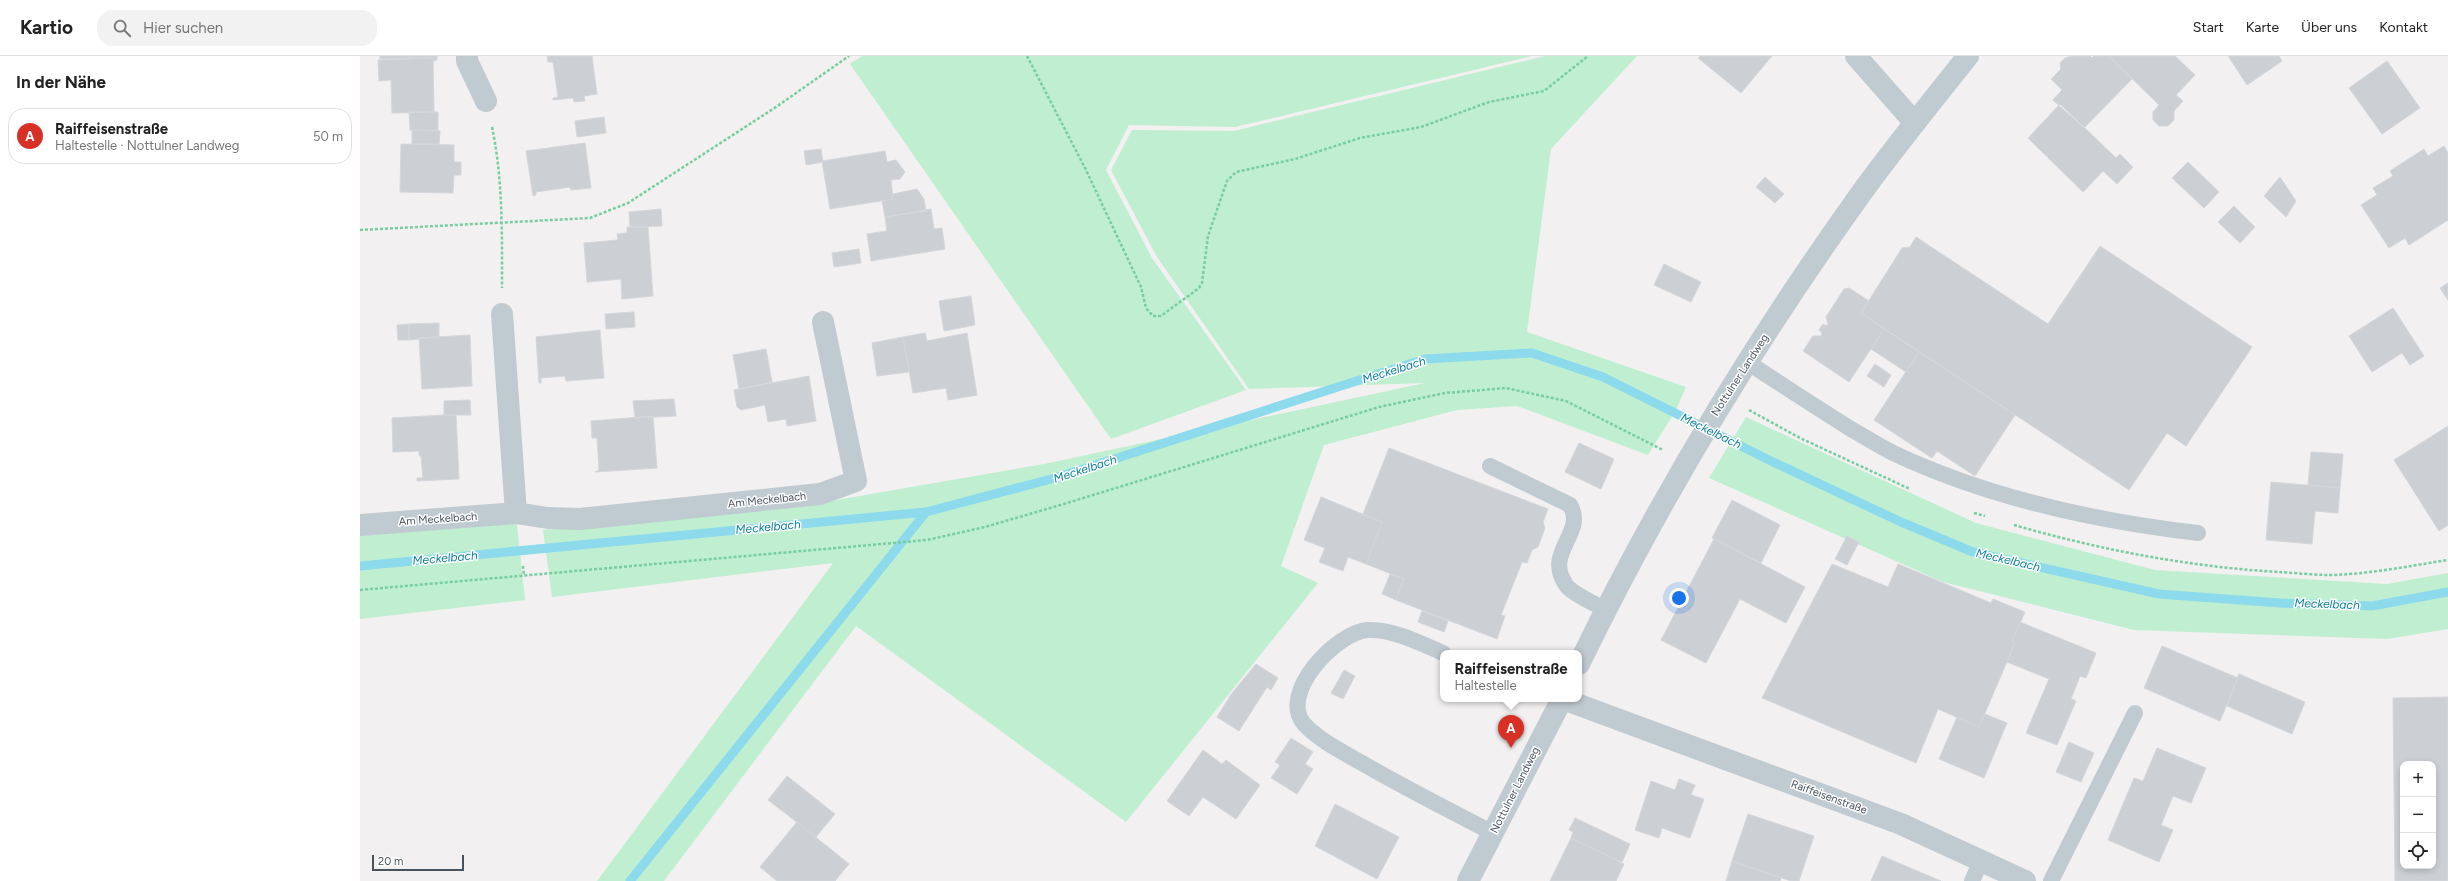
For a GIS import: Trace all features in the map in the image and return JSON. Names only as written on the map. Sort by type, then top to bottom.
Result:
[{"type":"street","points":[[467,56],[467,61],[486,101]]},
{"type":"street","points":[[1856,56],[1915,123]]},
{"type":"street","name":"Nottulner Landweg","points":[[1582,658],[1605,610],[1689,456],[1720,404],[1865,188],[1968,56]]},
{"type":"street","points":[[502,314],[516,513]]},
{"type":"street","name":"Am Meckelbach","points":[[360,525],[516,513],[548,518],[580,519],[820,494],[856,481],[823,322]]},
{"type":"street","name":"Nottulner Landweg","points":[[1468,881],[1560,702]]},
{"type":"street","name":"Raiffeisenstraße","points":[[1570,702],[1901,824],[2024,881]]},
{"type":"lane","points":[[1747,362],[1815,407],[1892,452],[1957,481],[2049,508],[2156,528],[2198,533]]},
{"type":"lane","points":[[1490,466],[1570,505],[1576,514],[1574,527],[1561,550],[1560,567],[1566,586],[1605,610]]},
{"type":"lane","points":[[1440,652],[1394,634],[1368,630],[1351,635],[1329,649],[1306,679],[1298,696],[1297,710],[1304,723],[1317,736],[1342,752],[1493,833]]},
{"type":"lane","points":[[2051,881],[2135,713]]},
{"type":"lane","points":[[1972,881],[1981,861]]},
{"type":"path","points":[[360,230],[502,224],[590,218],[628,203],[776,107],[849,56]]},
{"type":"path","points":[[1027,56],[1086,170],[1141,287],[1146,308],[1153,316],[1161,316],[1199,288],[1202,283],[1208,236],[1227,181],[1236,172],[1295,159],[1360,138],[1421,127],[1489,102],[1544,91],[1588,56]]},
{"type":"path","points":[[486,101],[495,143],[502,224],[502,314]]},
{"type":"path","points":[[360,590],[845,545],[872,546],[927,540],[985,526],[1064,504],[1379,407],[1445,393],[1506,388],[1566,400],[1689,456]]},
{"type":"path","points":[[523,566],[524,575]]},
{"type":"green space","points":[[862,56],[1532,56],[1235,127],[1129,125],[1106,170],[1152,258],[1246,390],[1111,439],[850,64]]},
{"type":"green space","points":[[1545,56],[1637,56],[1551,149],[1527,332],[1686,387],[1676,410],[1648,455],[1517,406],[1457,410],[1324,445],[1281,566],[1318,583],[1126,822],[856,626],[664,881],[597,881],[833,563],[552,597],[543,530],[796,507],[1044,464],[1425,383],[1249,389],[1157,257],[1111,170],[1132,130],[1234,131]]},
{"type":"green space","points":[[1746,417],[1976,523],[2155,570],[2387,584],[2448,573],[2448,629],[2387,639],[2134,630],[1943,582],[1709,478]]},
{"type":"green space","points":[[516,515],[525,600],[360,619],[360,533]]},
{"type":"building","points":[[380,56],[410,56],[410,58],[380,59]]},
{"type":"building","points":[[410,56],[437,56],[437,60],[433,61],[433,58],[410,58]]},
{"type":"building","points":[[547,56],[592,56],[597,94],[584,96],[585,101],[574,102],[573,98],[553,100],[553,98],[558,97],[553,62],[548,62]]},
{"type":"building","points":[[1700,56],[1772,56],[1741,93],[1698,58]]},
{"type":"building","points":[[2072,56],[2090,56],[2092,58],[2094,56],[2109,56],[2132,79],[2084,128],[2053,100],[2062,90],[2051,79],[2061,69],[2060,63],[2065,58]]},
{"type":"building","points":[[2109,56],[2175,56],[2195,75],[2176,95],[2183,101],[2174,111],[2174,120],[2168,126],[2159,126],[2153,120],[2153,112],[2159,105]]},
{"type":"building","points":[[2228,56],[2279,56],[2282,61],[2247,85]]},
{"type":"building","points":[[433,58],[434,112],[392,113],[391,80],[379,81],[378,60]]},
{"type":"building","points":[[2387,61],[2420,108],[2382,134],[2349,88]]},
{"type":"building","points":[[2060,104],[2116,158],[2120,154],[2133,167],[2117,184],[2103,171],[2083,192],[2028,138]]},
{"type":"building","points":[[409,112],[438,112],[438,131],[410,130]]},
{"type":"building","points":[[604,117],[606,133],[577,137],[575,121]]},
{"type":"building","points":[[412,130],[440,131],[439,144],[412,144]]},
{"type":"building","points":[[585,143],[591,188],[571,190],[570,187],[536,192],[536,195],[533,196],[526,151]]},
{"type":"building","points":[[401,144],[454,145],[454,162],[461,162],[461,175],[454,175],[453,193],[400,192]]},
{"type":"building","points":[[2444,146],[2448,153],[2448,220],[2409,245],[2405,238],[2389,248],[2361,205],[2377,195],[2373,188],[2393,176],[2390,171],[2424,149],[2428,156]]},
{"type":"building","points":[[821,149],[823,162],[806,165],[804,151]]},
{"type":"building","points":[[885,151],[887,162],[896,160],[905,172],[900,179],[891,180],[893,199],[830,209],[822,161]]},
{"type":"building","points":[[2188,162],[2219,192],[2204,208],[2172,178]]},
{"type":"building","points":[[1765,177],[1784,194],[1775,203],[1756,187]]},
{"type":"building","points":[[2280,177],[2296,201],[2286,217],[2264,196]]},
{"type":"building","points":[[917,189],[924,199],[926,211],[885,217],[882,201],[893,199],[893,194]]},
{"type":"building","points":[[2234,206],[2255,227],[2240,243],[2218,222]]},
{"type":"building","points":[[661,209],[662,226],[630,227],[629,212]]},
{"type":"building","points":[[931,209],[934,229],[942,228],[945,249],[871,261],[867,234],[887,231],[885,217]]},
{"type":"building","points":[[627,227],[648,227],[653,296],[622,299],[621,279],[587,282],[584,243],[618,240],[617,234],[627,233]]},
{"type":"building","points":[[1916,237],[2048,324],[2100,246],[2252,347],[2186,446],[2167,433],[2129,490],[1861,313],[1902,248],[1910,247]]},
{"type":"building","points":[[859,249],[861,263],[834,267],[832,253]]},
{"type":"building","points":[[1664,264],[1701,282],[1691,302],[1654,285]]},
{"type":"building","points":[[2448,283],[2448,300],[2440,288]]},
{"type":"building","points":[[1849,288],[1869,301],[1861,313],[1884,329],[1849,382],[1803,351],[1813,336],[1821,336],[1822,333],[1819,330],[1823,324],[1827,326],[1828,324],[1826,317],[1844,289]]},
{"type":"building","points":[[971,296],[975,325],[944,331],[939,301]]},
{"type":"building","points":[[2393,308],[2424,356],[2410,365],[2402,353],[2372,372],[2349,336]]},
{"type":"building","points":[[634,312],[635,327],[606,329],[605,314]]},
{"type":"building","points":[[439,323],[439,337],[409,340],[409,324]]},
{"type":"building","points":[[409,324],[409,340],[398,340],[397,325]]},
{"type":"building","points":[[1884,329],[1919,352],[1906,372],[1871,349]]},
{"type":"building","points":[[600,330],[604,378],[566,381],[565,376],[541,378],[541,383],[539,383],[536,337]]},
{"type":"building","points":[[925,333],[927,341],[967,333],[977,395],[948,400],[946,388],[913,393],[903,337]]},
{"type":"building","points":[[470,335],[472,386],[422,389],[419,338]]},
{"type":"building","points":[[903,337],[909,372],[877,376],[872,343]]},
{"type":"building","points":[[766,349],[772,382],[739,389],[733,355]]},
{"type":"building","points":[[1919,352],[2015,415],[1975,476],[1937,451],[1932,458],[1874,420]]},
{"type":"building","points":[[1875,364],[1891,375],[1884,387],[1867,376]]},
{"type":"building","points":[[809,376],[816,421],[787,426],[786,419],[768,422],[765,405],[741,410],[737,407],[734,390]]},
{"type":"building","points":[[674,399],[676,416],[635,418],[633,401]]},
{"type":"building","points":[[470,400],[471,415],[444,415],[444,401]]},
{"type":"building","points":[[456,415],[459,479],[417,481],[417,478],[423,478],[421,456],[419,456],[419,451],[393,452],[392,418]]},
{"type":"building","points":[[653,416],[657,468],[595,472],[599,470],[597,438],[592,438],[591,421]]},
{"type":"building","points":[[2448,426],[2448,525],[2439,531],[2394,460]]},
{"type":"building","points":[[1579,443],[1614,459],[1601,489],[1565,472]]},
{"type":"building","points":[[1389,448],[1548,509],[1543,522],[1545,528],[1538,547],[1532,550],[1527,563],[1522,562],[1501,615],[1505,616],[1497,639],[1396,600],[1404,579],[1366,564],[1382,522],[1363,514]]},
{"type":"building","points":[[2311,452],[2343,454],[2340,488],[2308,485]]},
{"type":"building","points":[[2271,482],[2340,488],[2338,513],[2315,511],[2312,544],[2266,540]]},
{"type":"building","points":[[1321,497],[1382,522],[1366,564],[1348,557],[1343,571],[1319,562],[1325,548],[1304,540]]},
{"type":"building","points":[[1732,500],[1780,525],[1761,563],[1712,538]]},
{"type":"building","points":[[1847,536],[1859,542],[1847,565],[1835,559]]},
{"type":"building","points":[[1714,539],[1805,587],[1786,623],[1740,599],[1706,663],[1661,640]]},
{"type":"building","points":[[1832,564],[1888,587],[1898,564],[1991,603],[1993,599],[2025,612],[2012,641],[2015,643],[1979,727],[1938,709],[1916,763],[1762,698]]},
{"type":"building","points":[[1390,574],[1404,579],[1396,600],[1382,594]]},
{"type":"building","points":[[1422,611],[1448,621],[1444,632],[1418,622]]},
{"type":"building","points":[[2020,622],[2096,653],[2086,678],[2080,676],[2071,699],[2076,701],[2057,745],[2026,733],[2049,679],[2007,662],[2015,643],[2012,641]]},
{"type":"building","points":[[2162,646],[2238,678],[2220,721],[2144,688]]},
{"type":"building","points":[[1256,664],[1278,678],[1271,690],[1267,687],[1239,731],[1217,717],[1232,693]]},
{"type":"building","points":[[1344,670],[1355,676],[1343,699],[1331,693]]},
{"type":"building","points":[[2239,674],[2305,702],[2292,734],[2227,706]]},
{"type":"building","points":[[2448,697],[2448,881],[2395,881],[2393,698]]},
{"type":"building","points":[[1985,714],[2007,723],[1984,778],[1939,759],[1957,717],[1979,727]]},
{"type":"building","points":[[1291,738],[1313,752],[1305,764],[1313,769],[1297,794],[1271,778],[1280,765],[1275,762]]},
{"type":"building","points":[[2069,742],[2094,753],[2081,782],[2056,772]]},
{"type":"building","points":[[2157,748],[2206,768],[2191,803],[2173,796],[2161,825],[2173,830],[2159,862],[2108,840],[2134,778],[2143,781]]},
{"type":"building","points":[[1203,750],[1222,764],[1226,760],[1260,785],[1236,819],[1203,797],[1189,816],[1167,801]]},
{"type":"building","points":[[787,776],[835,814],[816,837],[768,800]]},
{"type":"building","points":[[1679,779],[1695,785],[1691,795],[1704,799],[1690,838],[1662,828],[1659,838],[1635,830],[1651,781],[1675,790]]},
{"type":"building","points":[[1335,804],[1399,837],[1377,879],[1315,846]]},
{"type":"building","points":[[1748,814],[1814,836],[1799,881],[1791,881],[1732,861]]},
{"type":"building","points":[[1575,818],[1630,844],[1622,862],[1571,838],[1573,832],[1569,830]]},
{"type":"building","points":[[797,822],[849,864],[835,881],[777,881],[760,867]]},
{"type":"building","points":[[1571,838],[1624,864],[1616,881],[1550,881]]},
{"type":"building","points":[[1882,856],[1941,881],[1871,881]]},
{"type":"building","points":[[1732,861],[1781,878],[1780,881],[1726,881]]},
{"type":"waterway","name":"Meckelbach","points":[[360,566],[926,512],[1055,478],[1425,359],[1532,353],[1603,377],[1773,462],[1901,522],[1973,552],[2159,594],[2280,603],[2372,606],[2448,592]]},
{"type":"waterway","points":[[630,881],[926,512]]},
{"type":"place","name":"Raiffeisenstraße","points":[[1511,748]]}]
